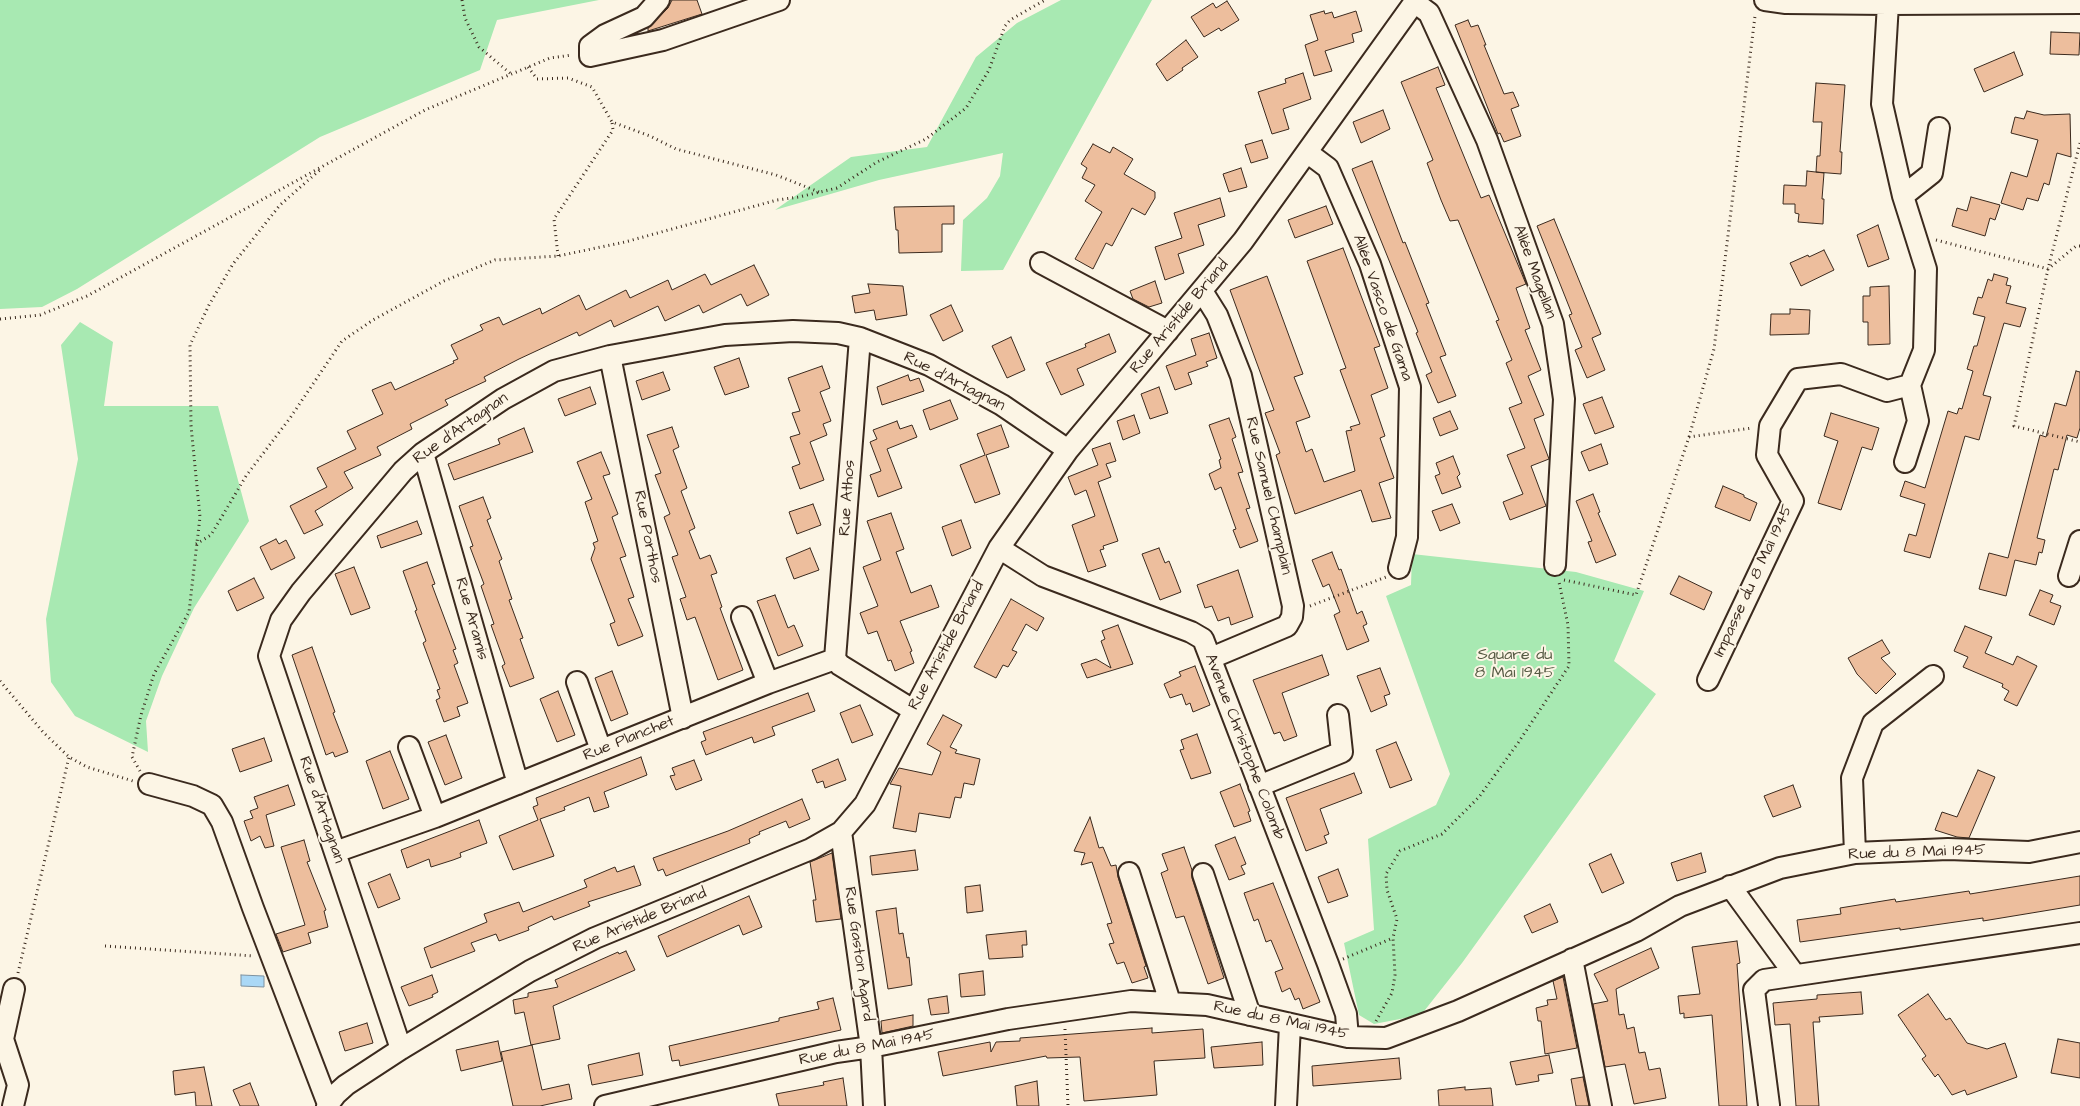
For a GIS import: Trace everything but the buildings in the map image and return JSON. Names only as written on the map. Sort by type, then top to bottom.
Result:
[{"type":"street","points":[[659,0],[644,17],[606,35],[590,46],[590,56],[663,40],[780,0]]},
{"type":"street","name":"Rue Aristide Briand","points":[[327,1105],[346,1085],[401,1049],[530,971],[595,938],[811,849],[841,832],[865,804],[999,548],[1068,450],[1243,241],[1415,1]]},
{"type":"street","name":"Allée Magellan","points":[[1415,1],[1429,13],[1486,140],[1553,324],[1564,399],[1555,565]]},
{"type":"street","points":[[1761,5],[1786,3],[2080,3]]},
{"type":"street","points":[[1888,4],[1882,104],[1903,196],[1926,269],[1924,350],[1910,385],[1918,421],[1905,462]]},
{"type":"street","points":[[1903,196],[1932,173],[1939,128]]},
{"type":"street","name":"Allée Vasco de Gama","points":[[1308,152],[1328,168],[1370,264],[1410,387],[1407,537],[1399,568]]},
{"type":"street","points":[[1041,263],[1168,332]]},
{"type":"street","name":"Rue Samuel Champlain","points":[[1202,291],[1217,316],[1241,376],[1293,606],[1292,617]]},
{"type":"street","name":"Rue d'Artagnan","points":[[401,1049],[269,656],[280,620],[301,592],[403,470],[423,453],[503,399],[554,371],[610,356],[734,335],[793,331],[838,333],[860,338],[929,365],[1002,406],[1068,450]]},
{"type":"street","name":"Rue Athos","points":[[835,659],[860,338]]},
{"type":"street","name":"Rue Porthos","points":[[610,356],[683,718]]},
{"type":"street","points":[[1770,426],[1798,379],[1841,374],[1887,392],[1910,385]]},
{"type":"street","name":"Impasse du 8 Mai 1945","points":[[1708,680],[1793,501],[1768,455],[1770,426]]},
{"type":"street","name":"Rue Aramis","points":[[423,453],[518,784]]},
{"type":"street","points":[[2069,576],[2080,541]]},
{"type":"street","name":"Avenue Christophe Colomb","points":[[999,548],[1042,576],[1191,632],[1202,640],[1211,658],[1346,1014],[1348,1037]]},
{"type":"street","points":[[742,617],[768,683]]},
{"type":"street","points":[[1211,658],[1287,626],[1292,617]]},
{"type":"street","points":[[835,659],[840,665],[913,710]]},
{"type":"street","name":"Rue Planchet","points":[[336,852],[518,784],[768,683],[835,659]]},
{"type":"street","points":[[1855,853],[1852,778],[1873,723],[1933,676]]},
{"type":"street","points":[[577,682],[601,750]]},
{"type":"street","points":[[1259,786],[1342,752],[1338,715]]},
{"type":"street","points":[[409,747],[435,816]]},
{"type":"street","points":[[149,784],[193,796],[212,805],[222,822],[327,1105]]},
{"type":"street","name":"Rue Gaston Agard","points":[[841,832],[871,1047],[874,1106]]},
{"type":"street","name":"Rue du 8 Mai 1945","points":[[605,1106],[650,1100],[836,1052],[871,1047],[1008,1019],[1131,1001],[1207,1005],[1348,1037],[1386,1038],[1458,1011],[1636,931],[1680,906],[1780,868],[1855,853],[1948,850],[2029,852],[2080,842]]},
{"type":"street","points":[[1129,873],[1170,1002]]},
{"type":"street","points":[[1203,874],[1250,1015]]},
{"type":"street","points":[[1730,886],[1794,975]]},
{"type":"street","points":[[1769,1105],[1754,990],[1764,980],[2080,933]]},
{"type":"street","points":[[1572,959],[1601,1106]]},
{"type":"street","points":[[13,1106],[18,1085],[3,1039],[14,989]]},
{"type":"street","points":[[1286,1106],[1290,1025]]},
{"type":"path","points":[[462,0],[465,18],[479,46],[511,74]]},
{"type":"path","points":[[196,544],[211,535],[246,476],[290,418],[342,341],[373,320],[444,281],[495,260],[558,256],[625,242],[776,200],[820,193],[837,188],[878,162],[926,139],[966,108],[989,70],[1005,26],[1010,20],[1045,0]]},
{"type":"path","points":[[1374,1024],[1392,993],[1395,975],[1393,938],[1397,919],[1387,890],[1386,874],[1400,851],[1442,834],[1479,797],[1518,743],[1569,666],[1568,625],[1558,579],[1636,595],[1689,437],[1714,349],[1761,5]]},
{"type":"path","points":[[0,319],[40,315],[87,296],[321,169],[365,142],[425,110],[550,58],[574,55],[590,56]]},
{"type":"path","points":[[528,67],[536,79],[568,78],[592,87],[612,122],[612,130],[554,219],[558,256]]},
{"type":"path","points":[[612,122],[650,136],[676,149],[776,175],[820,193]]},
{"type":"path","points":[[2080,143],[2048,269],[2014,426],[2080,442]]},
{"type":"path","points":[[149,784],[132,757],[141,715],[154,674],[189,612],[200,517],[192,426],[190,345],[209,305],[233,264],[280,205],[321,169]]},
{"type":"path","points":[[1918,245],[1936,240],[2048,269]]},
{"type":"path","points":[[2048,269],[2076,246],[2080,246]]},
{"type":"path","points":[[1689,437],[1770,426]]},
{"type":"path","points":[[1292,617],[1300,610],[1379,581],[1399,568]]},
{"type":"path","points":[[0,681],[36,725],[69,757],[87,767],[149,784]]},
{"type":"path","points":[[14,989],[69,757]]},
{"type":"path","points":[[1355,955],[1393,938]]},
{"type":"path","points":[[105,946],[272,957]]},
{"type":"path","points":[[1065,1012],[1068,1106]]},
{"type":"green space","points":[[0,0],[599,0],[497,20],[480,70],[320,137],[77,289],[42,307],[0,309]]},
{"type":"green space","points":[[1061,0],[1152,0],[1003,270],[961,271],[963,220],[987,198],[1000,176],[1003,153],[879,180],[775,210],[851,157],[927,147],[976,57],[1017,23]]},
{"type":"green space","points":[[80,322],[113,342],[104,406],[218,406],[249,521],[194,608],[162,676],[146,721],[148,752],[75,716],[51,682],[46,619],[78,459],[61,345]]},
{"type":"green space","name":"Square du 8 Mai 1945","points":[[1412,554],[1576,572],[1644,591],[1614,661],[1656,694],[1462,963],[1421,1015],[1374,1024],[1359,1015],[1344,943],[1374,930],[1368,839],[1436,805],[1450,774],[1386,596],[1411,585]]},
{"type":"water","points":[[241,975],[264,976],[264,987],[241,986]]}]
